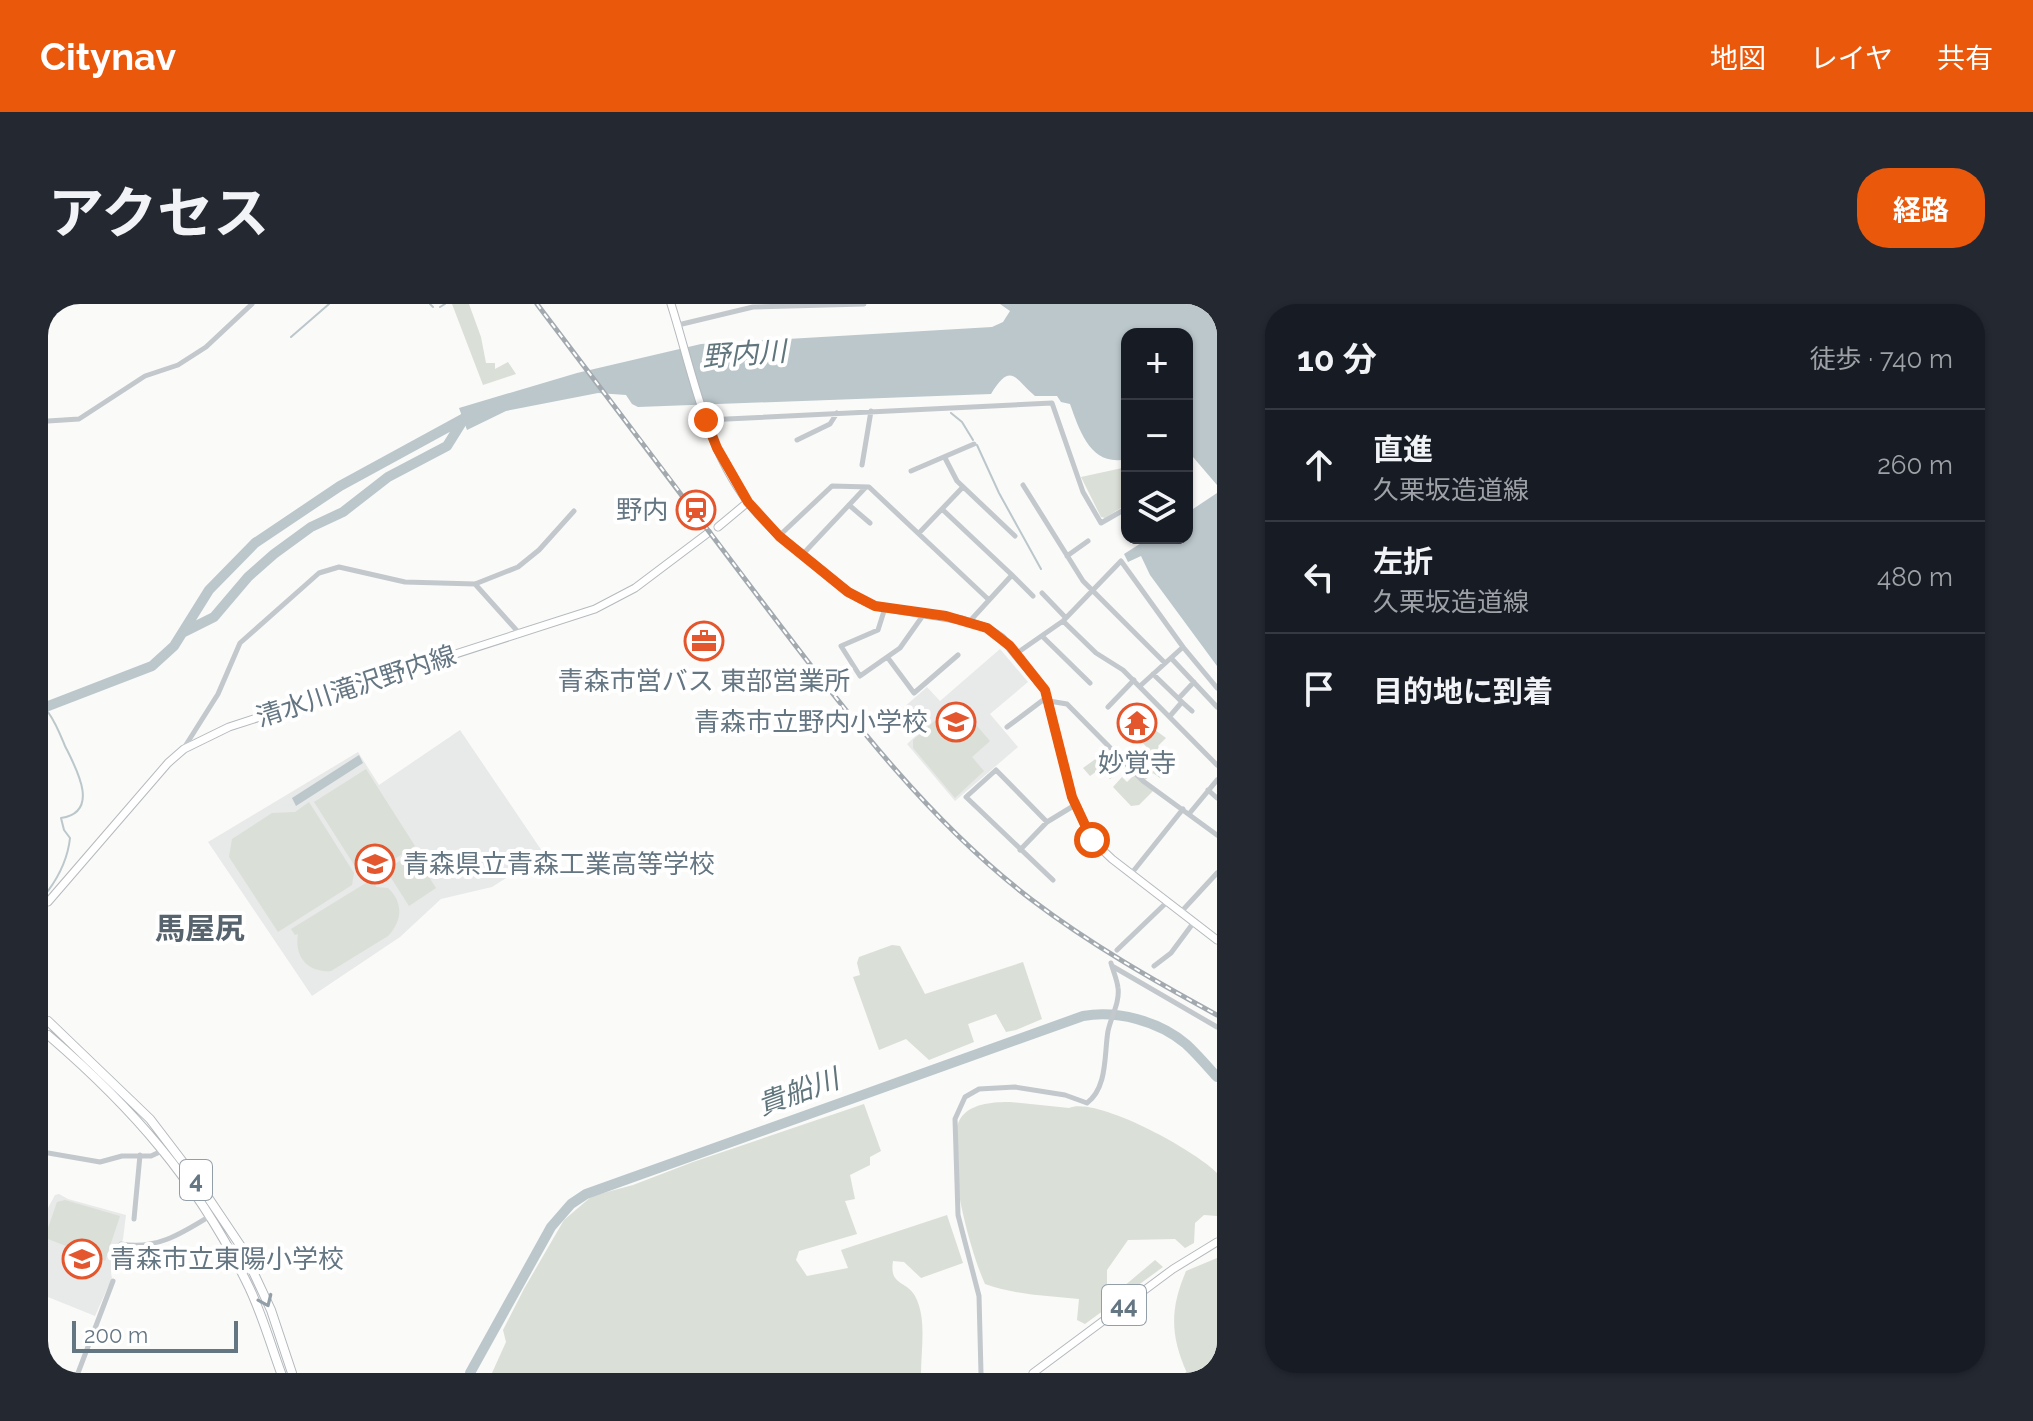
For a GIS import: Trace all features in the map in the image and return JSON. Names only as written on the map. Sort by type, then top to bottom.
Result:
[{"type":"highway","name":"4","points":[[48,1021],[150,1119],[195,1178],[242,1248],[271,1310],[292,1373]]},
{"type":"highway","name":"4","points":[[48,1035],[114,1094],[164,1150],[210,1215],[248,1284],[281,1373]]},
{"type":"main road","points":[[671,304],[717,448],[748,502],[779,536],[848,592],[865,602],[969,622],[992,631],[1017,653],[1033,672],[1048,699],[1075,805],[1092,840],[1217,940]]},
{"type":"main road","points":[[718,527],[748,502]]},
{"type":"main road","name":"清水川滝沢野内線","points":[[48,902],[153,778],[184,749],[229,727],[618,599],[708,533]]},
{"type":"main road","name":"44","points":[[1033,1373],[1173,1269],[1217,1242]]},
{"type":"street","points":[[48,421],[79,419],[145,376],[178,365],[206,347],[252,304]]},
{"type":"street","points":[[678,325],[753,307],[864,304]]},
{"type":"street","points":[[705,417],[1052,403],[1083,492],[1101,523],[1121,511]]},
{"type":"street","points":[[862,465],[871,411]]},
{"type":"street","points":[[797,440],[830,424],[838,413]]},
{"type":"street","points":[[911,471],[974,444]]},
{"type":"street","points":[[945,458],[962,488],[1015,536]]},
{"type":"street","points":[[1023,485],[1066,557],[1092,589],[1165,663]]},
{"type":"street","points":[[779,536],[832,486],[869,487],[989,600]]},
{"type":"street","points":[[802,555],[866,487]]},
{"type":"street","points":[[919,533],[962,488]]},
{"type":"street","points":[[849,505],[870,523]]},
{"type":"street","points":[[943,510],[1033,596]]},
{"type":"street","points":[[184,749],[218,694],[240,643],[319,573],[339,567],[405,582],[475,584],[518,567],[539,550],[574,511]]},
{"type":"street","points":[[1066,557],[1088,541]]},
{"type":"street","points":[[1017,653],[1064,620],[1121,561],[1217,688]]},
{"type":"street","points":[[969,622],[1012,575]]},
{"type":"street","points":[[475,584],[519,633]]},
{"type":"street","points":[[1042,593],[1096,653],[1110,660],[1134,680],[1217,765]]},
{"type":"street","points":[[885,608],[878,630],[841,646],[860,676],[906,643],[925,613]]},
{"type":"street","points":[[1043,637],[1090,683]]},
{"type":"street","points":[[1140,686],[1183,647]]},
{"type":"street","points":[[888,658],[914,693],[958,655]]},
{"type":"street","points":[[1171,658],[1217,707]]},
{"type":"street","points":[[1153,674],[1192,711]]},
{"type":"street","points":[[1108,707],[1134,680]]},
{"type":"street","points":[[1170,716],[1194,682]]},
{"type":"street","points":[[1007,727],[1048,699],[1067,704],[1143,781],[1217,835]]},
{"type":"street","points":[[1047,822],[996,770],[966,797],[1053,880]]},
{"type":"street","points":[[1189,814],[1217,780]]},
{"type":"street","points":[[1208,790],[1217,798]]},
{"type":"street","points":[[1020,850],[1047,822],[1075,805]]},
{"type":"street","points":[[1131,874],[1183,809]]},
{"type":"street","points":[[1181,912],[1217,873]]},
{"type":"street","points":[[1117,950],[1167,902]]},
{"type":"street","points":[[1154,966],[1171,953],[1194,922]]},
{"type":"street","points":[[981,1373],[979,1296],[958,1215],[955,1119],[965,1097],[979,1089],[1015,1087],[1065,1095],[1087,1103],[1091,1101],[1105,1066],[1119,990],[1111,964],[1217,1027]]},
{"type":"street","points":[[48,1153],[100,1162],[122,1156],[151,1156],[164,1150]]},
{"type":"street","points":[[134,1219],[140,1155]]},
{"type":"street","points":[[121,1244],[138,1247],[155,1245],[210,1215]]},
{"type":"street","points":[[78,1373],[113,1281]]},
{"type":"shaded area","points":[[452,304],[469,304],[486,363],[495,363],[495,369],[508,362],[516,374],[483,385]]},
{"type":"shaded area","points":[[1121,468],[1121,508],[1105,518],[1101,517],[1081,477]]},
{"type":"shaded area","name":"青森市立野内小学校","points":[[1000,649],[1028,682],[990,714],[1018,747],[955,801],[907,744],[922,730],[903,708],[927,687],[940,701]]},
{"type":"shaded area","points":[[956,702],[990,741],[972,757],[984,771],[955,798],[913,748],[913,740]]},
{"type":"shaded area","points":[[1151,727],[1166,738],[1158,746],[1174,764],[1160,778],[1153,773],[1143,782],[1153,791],[1139,805],[1131,806],[1113,787],[1122,777],[1127,782],[1154,755],[1141,741],[1143,734]]},
{"type":"shaded area","name":"青森県立青森工業高等学校","points":[[460,730],[544,854],[492,887],[441,899],[400,937],[312,996],[208,842],[358,752],[379,785]]},
{"type":"shaded area","points":[[1108,750],[1124,768],[1110,779],[1100,769],[1090,776],[1083,768]]},
{"type":"shaded area","points":[[366,769],[415,846],[363,879],[314,802]]},
{"type":"shaded area","points":[[309,802],[354,873],[352,885],[278,932],[229,857],[232,839],[272,813],[295,812]]},
{"type":"shaded area","points":[[413,852],[436,888],[409,906],[386,870]]},
{"type":"shaded area","points":[[374,878],[376,887],[388,888],[397,900],[399,912],[393,930],[331,971],[309,966],[298,950],[298,934],[295,935],[291,929]]},
{"type":"shaded area","points":[[892,945],[900,946],[925,994],[1023,962],[1042,1019],[1006,1032],[996,1014],[968,1024],[974,1042],[929,1060],[906,1039],[879,1050],[853,977],[860,975],[859,957]]},
{"type":"shaded area","points":[[1010,1102],[1069,1108],[1083,1106],[1101,1110],[1123,1117],[1168,1140],[1217,1173],[1217,1216],[1204,1215],[1195,1223],[1194,1243],[1185,1248],[1175,1239],[1128,1240],[1107,1270],[1107,1288],[1117,1292],[1155,1260],[1163,1267],[1085,1324],[1077,1320],[1079,1299],[1020,1293],[985,1284],[972,1249],[960,1198],[954,1148],[956,1128],[963,1115],[973,1108]]},
{"type":"shaded area","points":[[864,1104],[881,1151],[870,1157],[870,1165],[850,1175],[855,1199],[845,1201],[857,1234],[799,1251],[796,1260],[807,1276],[848,1268],[841,1250],[947,1215],[963,1263],[921,1278],[904,1262],[893,1261],[893,1275],[911,1291],[919,1305],[922,1324],[921,1373],[492,1373],[506,1342],[503,1330],[524,1289],[564,1220],[592,1196],[633,1185]]},
{"type":"shaded area","name":"青森市立東陽小学校","points":[[55,1195],[126,1215],[112,1278],[95,1316],[48,1297],[48,1208]]},
{"type":"shaded area","points":[[65,1200],[120,1216],[105,1261],[48,1239],[48,1228],[57,1202]]},
{"type":"shaded area","points":[[1217,1258],[1217,1373],[1187,1373],[1175,1334],[1177,1298],[1186,1271]]},
{"type":"water","points":[[1000,304],[1217,304],[1217,485],[1193,457],[1193,328],[1121,328],[1121,460],[1104,458],[1089,445],[1070,404],[1061,402],[1057,396],[1035,396],[1013,376],[1004,378],[991,394],[638,407],[626,395],[598,393],[506,411],[467,430],[459,408],[577,373],[701,344],[992,327],[1003,322],[1010,311]]},
{"type":"water","points":[[1217,493],[1217,666],[1150,575],[1141,556],[1128,562],[1124,554],[1140,544],[1193,544],[1193,509]]},
{"type":"water","points":[[359,755],[363,763],[296,806],[292,798]]},
{"type":"waterway","points":[[291,337],[329,304]]},
{"type":"waterway","points":[[430,304],[433,307]]},
{"type":"waterway","points":[[440,307],[445,304]]},
{"type":"waterway","points":[[951,413],[962,422],[973,440]]},
{"type":"waterway","name":"野内川","points":[[48,706],[152,666],[174,646],[209,590],[255,543],[340,486],[472,414]]},
{"type":"waterway","name":"野内川","points":[[184,632],[214,617],[248,577],[311,527],[343,512],[388,477],[447,446],[462,422]]},
{"type":"waterway","points":[[977,445],[999,493],[1041,569]]},
{"type":"waterway","points":[[48,712],[75,766],[83,798],[73,814],[61,818],[70,838],[69,845],[48,891]]},
{"type":"waterway","name":"貴船川","points":[[470,1373],[551,1227],[571,1204],[586,1194],[1083,1016],[1123,1016],[1151,1023],[1186,1044],[1217,1077]]},
{"type":"railway","points":[[537,304],[822,680],[886,758],[955,833],[992,868],[1076,932],[1217,1015]]},
{"type":"place","name":"野内","points":[[696,510]]},
{"type":"place","name":"青森市営バス 東部営業所","points":[[704,641]]},
{"type":"place","name":"青森市立野内小学校","points":[[956,722]]},
{"type":"place","name":"妙覚寺","points":[[1137,723]]},
{"type":"place","name":"青森県立青森工業高等学校","points":[[375,864]]},
{"type":"place","name":"青森市立東陽小学校","points":[[82,1259]]},
{"type":"district","name":"馬屋尻","points":[[200,928]]},
{"type":"route","points":[[706,420],[717,448],[748,502],[779,536],[848,592],[875,606],[946,616],[987,628],[1010,646],[1045,690],[1072,797],[1092,840]]}]
